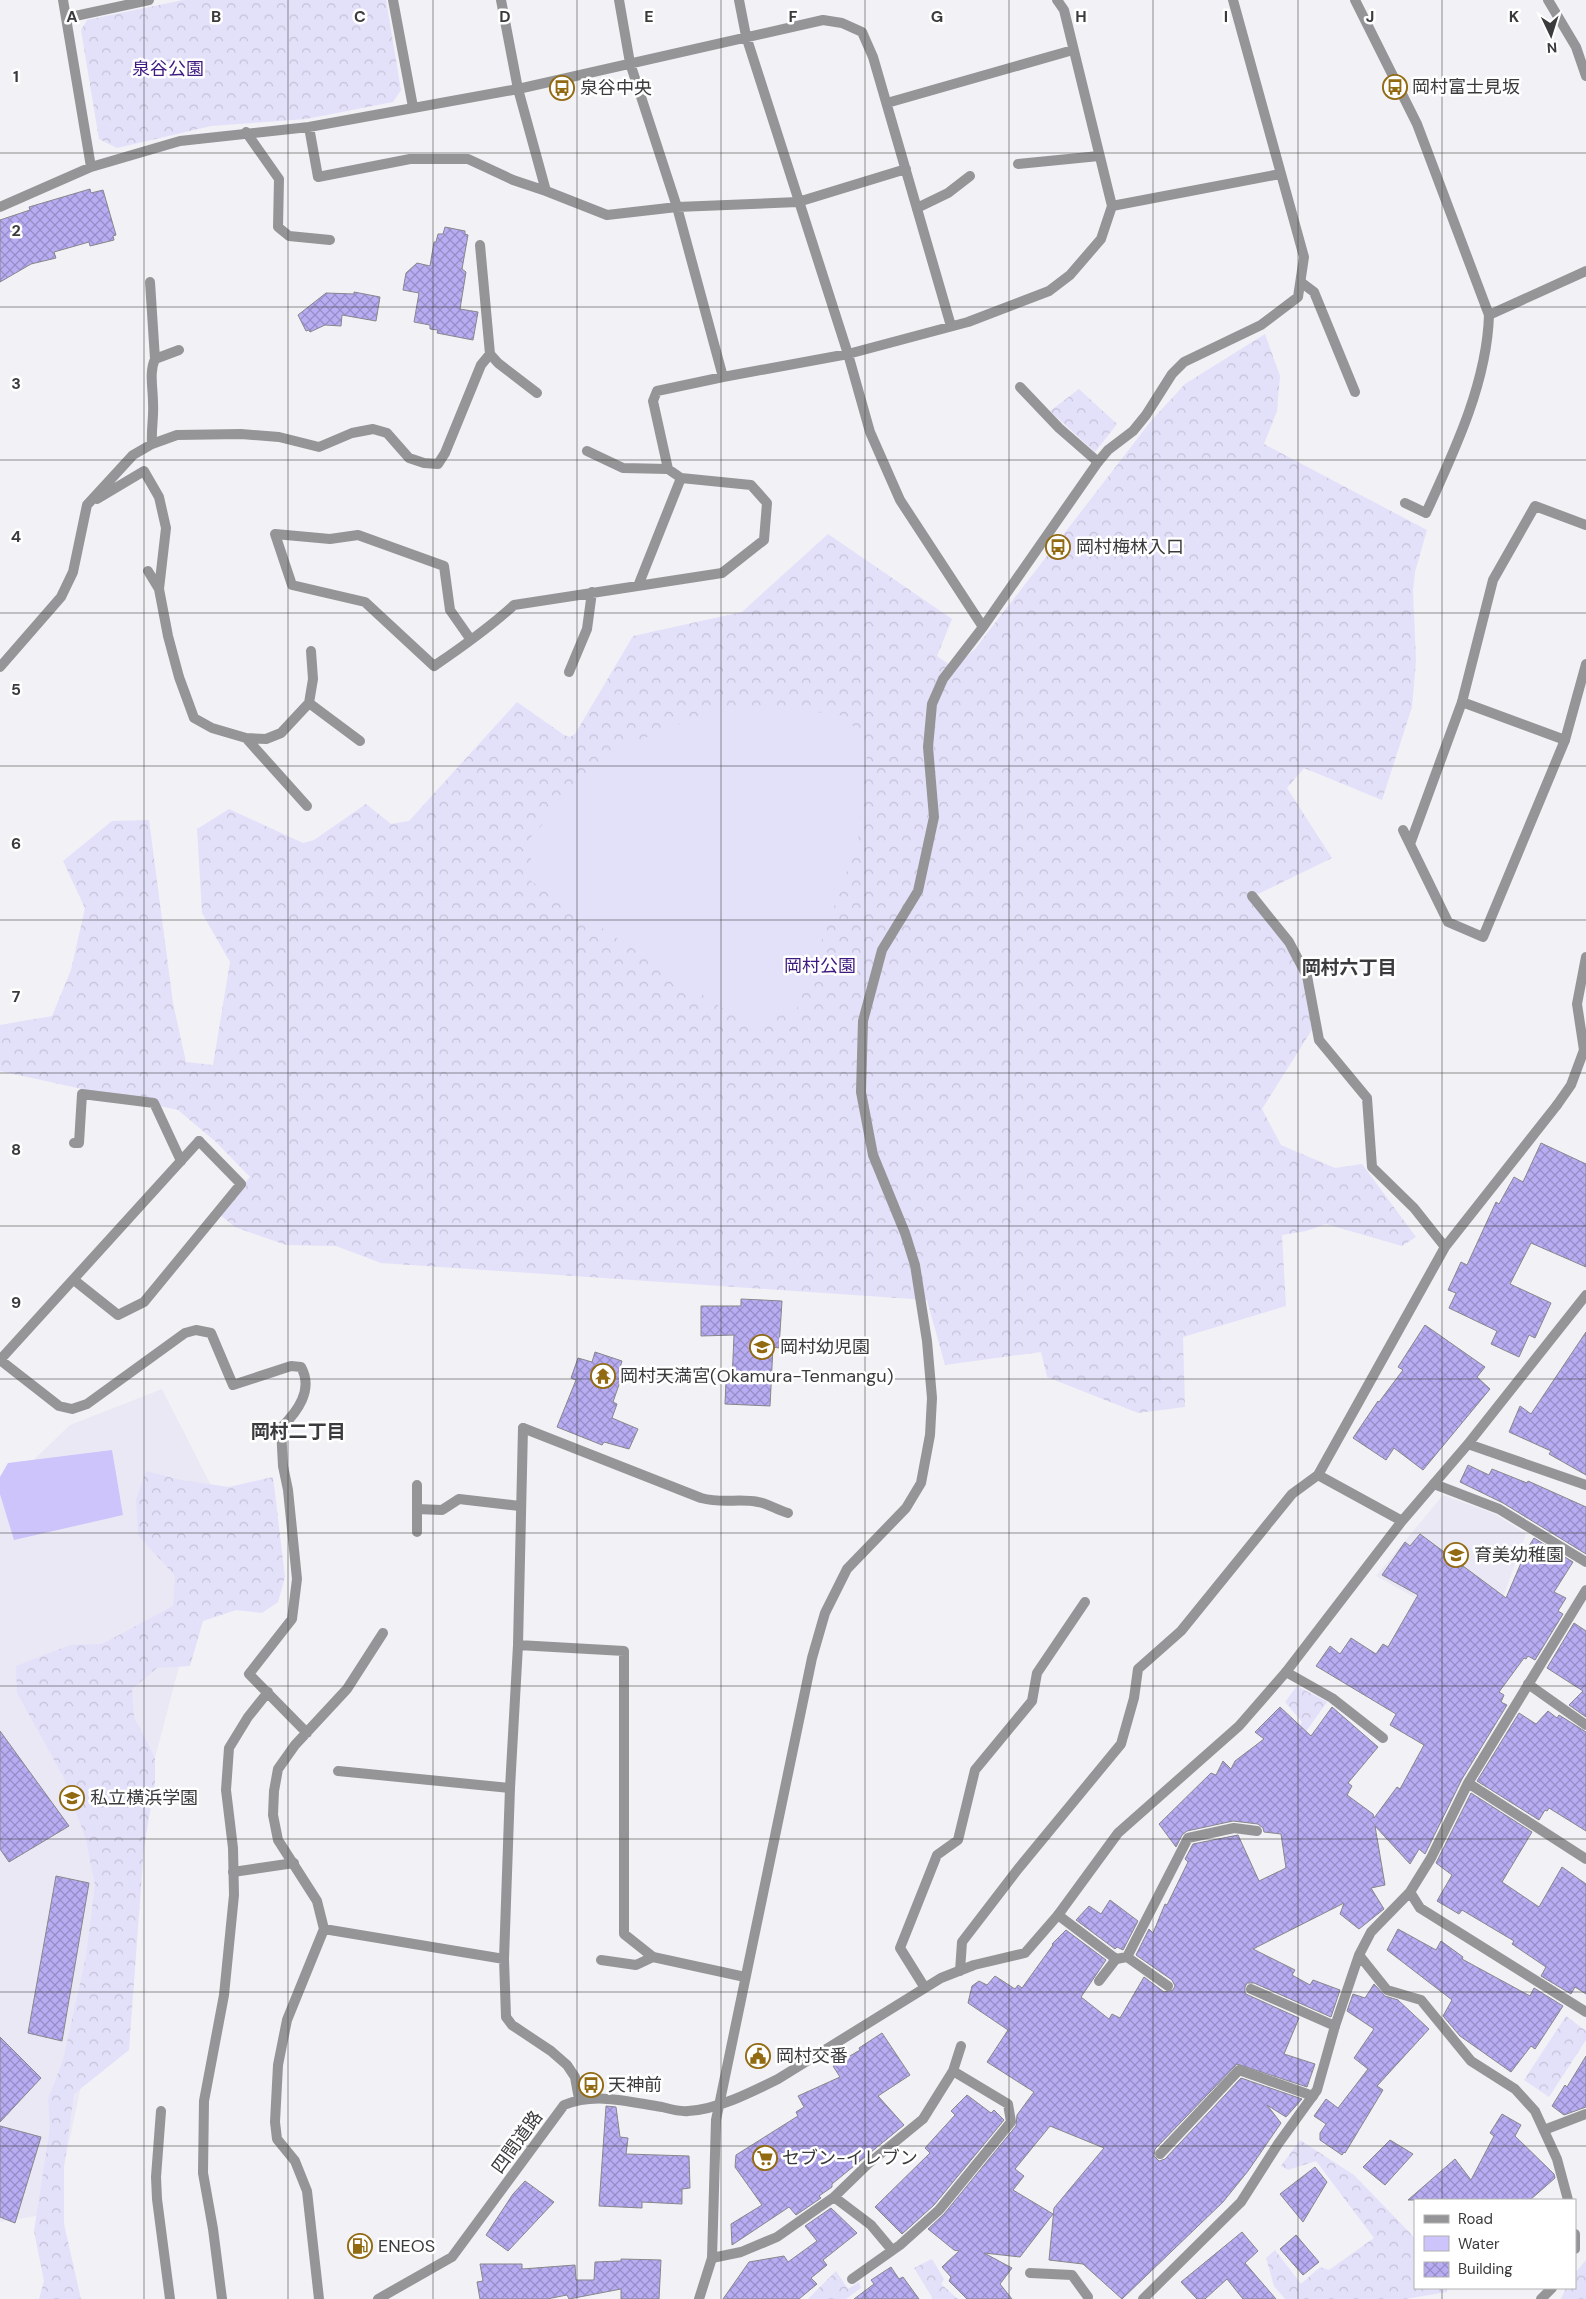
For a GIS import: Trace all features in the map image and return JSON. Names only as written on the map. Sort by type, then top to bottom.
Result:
[{"type":"street","points":[[63,0],[90,167]]},
{"type":"street","points":[[66,18],[149,0]]},
{"type":"street","points":[[393,0],[413,107]]},
{"type":"street","points":[[501,0],[518,89],[546,190]]},
{"type":"street","points":[[619,0],[630,63],[677,207],[723,376]]},
{"type":"street","points":[[739,0],[746,36],[848,354],[870,432],[900,500],[983,627]]},
{"type":"street","points":[[668,469],[653,401],[657,391],[723,376],[848,354],[968,322],[1049,291],[1070,274],[1101,239],[1112,206],[1064,10],[1057,0]]},
{"type":"street","points":[[1355,0],[1417,124],[1489,315],[1488,338],[1472,401],[1442,478],[1426,513],[1405,504]]},
{"type":"street","points":[[1548,0],[1576,47],[1586,76]]},
{"type":"street","points":[[699,2299],[712,2258],[716,2120],[812,1658],[825,1613],[846,1569],[906,1508],[921,1483],[930,1435],[932,1398],[928,1350],[914,1265],[906,1233],[873,1155],[866,1128],[861,1092],[863,1021],[882,950],[918,891],[934,817],[928,747],[932,704],[943,680],[983,627],[1098,462],[1108,450],[1133,431],[1146,415],[1172,374],[1184,362],[1261,325],[1298,297],[1302,283],[1304,257],[1280,174],[1236,1]]},
{"type":"street","points":[[1,204],[90,167],[180,141],[246,132],[309,127],[518,89],[823,20],[842,23],[862,32],[873,57],[951,326]]},
{"type":"street","points":[[887,103],[1073,50]]},
{"type":"street","points":[[309,127],[318,177],[410,159],[468,159],[513,180],[546,190],[607,215],[677,207],[798,202],[906,169]]},
{"type":"street","points":[[246,132],[280,179],[278,227],[289,236],[330,240]]},
{"type":"street","points":[[1018,164],[1099,156]]},
{"type":"street","points":[[1112,206],[1280,174]]},
{"type":"street","points":[[917,208],[948,192],[970,176]]},
{"type":"street","points":[[480,245],[490,354],[498,363],[537,393]]},
{"type":"street","points":[[1489,315],[1586,271]]},
{"type":"street","points":[[150,282],[155,358],[152,366],[154,405],[151,423],[152,444]]},
{"type":"street","points":[[1302,283],[1314,292],[1354,392]]},
{"type":"street","points":[[155,358],[179,350]]},
{"type":"street","points":[[0,667],[61,597],[73,572],[87,505],[133,456],[152,444],[177,436],[241,434],[279,437],[319,447],[352,433],[374,429],[387,433],[409,458],[424,463],[438,464],[445,453],[481,365],[490,354]]},
{"type":"street","points":[[1020,387],[1059,428],[1098,462]]},
{"type":"street","points":[[471,640],[450,610],[444,566],[358,535],[330,539],[275,534],[292,585],[365,602],[434,666],[471,640],[493,624],[514,605],[722,573],[764,540],[767,503],[751,485],[681,478],[668,469],[624,468],[588,451]]},
{"type":"street","points":[[87,505],[144,471],[159,498],[166,528],[165,551],[159,589],[168,636],[179,677],[194,718],[212,728],[246,738],[266,738],[281,732],[309,704],[314,679],[311,651]]},
{"type":"street","points":[[638,586],[681,478]]},
{"type":"street","points":[[1410,844],[1462,702],[1493,580],[1536,506],[1586,525]]},
{"type":"street","points":[[148,571],[159,589]]},
{"type":"street","points":[[569,672],[587,629],[592,592]]},
{"type":"street","points":[[1403,830],[1448,922],[1483,937],[1565,740],[1586,664]]},
{"type":"street","points":[[1462,702],[1565,740]]},
{"type":"street","points":[[309,704],[360,741]]},
{"type":"street","points":[[246,738],[307,806]]},
{"type":"street","points":[[1252,896],[1289,942],[1307,976],[1319,1040],[1368,1098],[1372,1167],[1414,1208],[1445,1247]]},
{"type":"street","points":[[960,1971],[962,1942],[1018,1869],[1121,1744],[1134,1698],[1138,1669],[1181,1631],[1292,1494],[1318,1475],[1445,1247],[1571,1085],[1584,1050],[1577,1004],[1586,957]]},
{"type":"street","points":[[74,1143],[79,1143],[82,1094],[154,1103],[181,1161]]},
{"type":"street","points":[[74,1280],[118,1315],[144,1302],[241,1184],[199,1141],[0,1360],[59,1406],[72,1409],[87,1404],[185,1333],[196,1330],[211,1333],[233,1385],[291,1366],[301,1367],[306,1376],[302,1401],[281,1428],[283,1466],[288,1490],[297,1578],[292,1619],[249,1674],[307,1733]]},
{"type":"street","points":[[788,1512],[776,1510],[759,1502],[718,1503],[701,1498],[622,1465],[523,1428],[518,1645],[510,1788],[504,1959],[506,2017],[512,2026],[567,2065],[574,2077],[579,2099],[613,2099],[686,2112],[719,2103],[752,2092],[778,2079],[941,1978],[974,1965],[1025,1954],[1058,1915],[1118,1833],[1238,1726],[1286,1672],[1402,1521],[1468,1444],[1586,1295]]},
{"type":"street","points":[[1468,1444],[1586,1485]]},
{"type":"street","points":[[1318,1475],[1402,1521]]},
{"type":"street","points":[[1434,1484],[1499,1509],[1586,1562]]},
{"type":"street","points":[[417,1485],[417,1532]]},
{"type":"street","points":[[417,1509],[442,1510],[459,1499],[520,1506]]},
{"type":"street","points":[[1143,2299],[1241,2202],[1278,2144],[1314,2096],[1359,1955],[1370,1932],[1410,1892],[1431,1858],[1468,1783],[1586,1590]]},
{"type":"street","points":[[925,1988],[900,1948],[937,1855],[958,1840],[975,1770],[1032,1701],[1037,1673],[1085,1602]]},
{"type":"street","points":[[319,2299],[307,2191],[295,2161],[277,2139],[275,2122],[278,2065],[287,2020],[324,1929],[317,1901],[278,1840],[273,1815],[274,1791],[278,1769],[295,1745],[347,1689],[383,1633]]},
{"type":"street","points":[[518,1645],[624,1651],[624,1934],[653,1957],[745,1977]]},
{"type":"street","points":[[1286,1672],[1332,1698],[1383,1738]]},
{"type":"street","points":[[1528,1684],[1586,1725]]},
{"type":"street","points":[[222,2299],[213,2229],[203,2173],[204,2100],[224,1995],[234,1895],[226,1790],[229,1748],[248,1717],[268,1692]]},
{"type":"street","points":[[338,1771],[510,1788]]},
{"type":"street","points":[[1468,1783],[1586,1859]]},
{"type":"street","points":[[1099,1982],[1122,1958],[1188,1838],[1234,1828],[1257,1831]]},
{"type":"street","points":[[233,1872],[294,1863]]},
{"type":"street","points":[[1410,1892],[1420,1908],[1586,2012]]},
{"type":"street","points":[[1058,1915],[1168,1986]]},
{"type":"street","points":[[324,1929],[504,1959]]},
{"type":"street","points":[[1359,1955],[1387,1990],[1421,2000],[1471,2061],[1515,2089],[1535,2111],[1557,2159],[1568,2199]]},
{"type":"street","points":[[601,1960],[636,1965],[653,1957]]},
{"type":"street","points":[[1251,1989],[1335,2026]]},
{"type":"street","points":[[712,2258],[741,2252],[777,2237],[834,2197],[868,2164],[923,2119],[953,2071],[961,2046]]},
{"type":"street","points":[[1160,2154],[1239,2070],[1314,2096]]},
{"type":"street","points":[[852,2279],[892,2250],[939,2210],[1011,2122],[1008,2104],[953,2071]]},
{"type":"street","name":"四間道路","points":[[378,2299],[452,2257],[564,2105],[579,2099]]},
{"type":"street","points":[[161,2112],[156,2177],[157,2199],[170,2299]]},
{"type":"street","points":[[1544,2130],[1586,2114]]},
{"type":"street","points":[[834,2197],[871,2225],[892,2250]]},
{"type":"street","points":[[1030,2272],[1072,2275],[1088,2298]]},
{"type":"shaded area","name":"私立横浜学園","points":[[162,1389],[223,1509],[134,1838],[54,2213],[0,2222],[0,1492],[70,1425]]},
{"type":"shaded area","name":"育美幼稚園","points":[[1443,1495],[1495,1514],[1526,1534],[1488,1638],[1376,1576]]},
{"type":"green space","name":"泉谷公園","points":[[183,0],[386,0],[401,90],[393,102],[306,119],[211,126],[117,148],[99,139],[81,30],[87,20]]},
{"type":"green space","name":"岡村公園","points":[[1265,334],[1280,376],[1277,411],[1264,444],[1427,530],[1415,572],[1413,591],[1416,661],[1412,707],[1382,800],[1304,768],[1287,788],[1332,858],[1256,895],[1273,928],[1296,962],[1305,988],[1313,1028],[1262,1109],[1281,1145],[1335,1168],[1362,1164],[1416,1237],[1402,1246],[1326,1224],[1306,1231],[1282,1235],[1286,1306],[1183,1337],[1185,1407],[1138,1413],[1047,1377],[1041,1352],[945,1365],[927,1300],[381,1263],[336,1246],[286,1245],[235,1227],[219,1214],[250,1177],[216,1142],[178,1110],[0,1071],[0,1025],[52,1016],[71,970],[85,908],[63,861],[112,821],[149,820],[173,1003],[186,1062],[213,1065],[230,962],[202,913],[197,829],[229,809],[303,843],[314,840],[366,804],[391,824],[409,821],[517,702],[564,735],[570,737],[575,734],[633,636],[742,612],[828,534],[952,619],[937,656],[954,668],[975,649],[1151,421],[1185,384]]},
{"type":"green space","points":[[1079,389],[1117,424],[1095,452],[1050,411]]},
{"type":"green space","points":[[774,706],[845,716],[868,746],[858,841],[796,1011],[748,1025],[531,881],[531,837],[609,753],[710,711]]},
{"type":"green space","points":[[146,1471],[181,1480],[229,1487],[273,1477],[285,1577],[278,1602],[262,1613],[236,1610],[203,1621],[190,1666],[157,1668],[132,1689],[134,1717],[155,1758],[155,1783],[144,1847],[129,2050],[74,2094],[64,2166],[64,2224],[81,2299],[39,2299],[44,2281],[34,2231],[50,2127],[48,2099],[63,2060],[86,1956],[95,1885],[86,1840],[64,1778],[17,1693],[16,1666],[70,1645],[102,1644],[173,1606],[175,1576],[138,1535],[136,1500]]},
{"type":"green space","points":[[1297,1686],[1327,1702],[1297,1744],[1291,1738],[1302,1722],[1285,1702]]},
{"type":"green space","points":[[1566,2016],[1586,2031],[1586,2040],[1549,2097],[1524,2080]]},
{"type":"green space","points":[[1300,2140],[1354,2175],[1414,2238],[1414,2289],[1447,2289],[1447,2292],[1405,2299],[1285,2299],[1274,2286],[1266,2258],[1275,2250],[1301,2284],[1320,2267],[1329,2270],[1374,2238],[1316,2161],[1288,2170],[1281,2166]]},
{"type":"green space","points":[[932,2259],[944,2279],[941,2284],[958,2299],[933,2299],[914,2268]]},
{"type":"green space","points":[[1586,2260],[1586,2299],[1561,2299],[1566,2289],[1576,2289],[1576,2272]]},
{"type":"green space","points":[[836,2271],[848,2289],[859,2282],[861,2288],[846,2299],[808,2299]]},
{"type":"water","points":[[112,1450],[123,1515],[14,1540],[0,1494],[0,1477],[8,1463]]},
{"type":"building","points":[[90,189],[91,193],[103,190],[116,235],[113,236],[114,240],[90,246],[89,242],[54,252],[56,258],[31,264],[0,282],[0,220],[30,210],[29,207]]},
{"type":"building","points":[[445,227],[465,231],[465,234],[468,235],[462,269],[466,272],[460,309],[478,312],[473,340],[437,333],[438,330],[430,329],[430,325],[414,322],[419,293],[403,290],[406,273],[417,263],[430,266],[434,242],[436,242],[438,234],[443,234]]},
{"type":"building","points":[[354,292],[380,297],[376,321],[342,315],[341,326],[325,325],[310,332],[309,330],[306,331],[298,315],[326,293],[354,294]]},
{"type":"building","points":[[1541,1143],[1586,1164],[1586,1267],[1531,1243],[1510,1284],[1551,1303],[1535,1338],[1529,1335],[1519,1357],[1491,1344],[1497,1331],[1449,1308],[1456,1293],[1448,1290],[1461,1262],[1467,1265],[1496,1202],[1499,1204],[1514,1177],[1523,1182]]},
{"type":"building","points":[[741,1299],[782,1301],[779,1348],[773,1347],[770,1406],[725,1404],[726,1381],[732,1381],[734,1335],[701,1336],[701,1306],[741,1306]]},
{"type":"building","points":[[1425,1325],[1485,1367],[1477,1377],[1490,1389],[1423,1470],[1394,1448],[1386,1460],[1353,1438],[1378,1401],[1403,1370],[1398,1367]]},
{"type":"building","points":[[1586,1332],[1586,1475],[1549,1454],[1551,1451],[1509,1432],[1520,1406],[1531,1414]]},
{"type":"building","points":[[595,1352],[622,1361],[619,1371],[623,1373],[613,1402],[617,1404],[612,1418],[638,1429],[629,1449],[604,1442],[602,1445],[557,1427],[576,1380],[571,1378],[578,1358],[592,1362]]},
{"type":"building","points":[[1468,1465],[1489,1475],[1492,1469],[1527,1483],[1528,1481],[1586,1507],[1586,1554],[1503,1503],[1460,1482]]},
{"type":"building","points":[[1420,1534],[1506,1598],[1521,1563],[1519,1562],[1534,1538],[1573,1562],[1554,1592],[1566,1598],[1558,1611],[1563,1614],[1535,1660],[1528,1656],[1526,1659],[1524,1658],[1499,1692],[1504,1695],[1501,1702],[1507,1705],[1462,1779],[1425,1854],[1419,1849],[1410,1864],[1375,1826],[1385,1885],[1371,1888],[1384,1909],[1359,1929],[1340,1914],[1344,1903],[1253,1949],[1295,1970],[1292,1975],[1310,1985],[1313,1980],[1340,1990],[1331,2017],[1254,1983],[1247,1983],[1245,1987],[1245,1993],[1248,1995],[1299,2018],[1284,2054],[1315,2064],[1307,2087],[1237,2064],[1155,2149],[1154,2156],[1159,2161],[1165,2159],[1241,2078],[1302,2099],[1286,2117],[1267,2105],[1281,2123],[1248,2171],[1223,2202],[1122,2299],[1083,2264],[1049,2260],[1054,2208],[1104,2148],[1050,2126],[1015,2169],[1024,2176],[1013,2190],[1053,2214],[1020,2257],[984,2253],[1012,2268],[1000,2284],[1012,2299],[967,2299],[949,2281],[951,2277],[942,2267],[959,2251],[954,2250],[928,2229],[944,2214],[1016,2126],[1017,2115],[1034,2092],[987,2062],[1008,2030],[968,2003],[972,1986],[979,1981],[987,1985],[995,1976],[1015,1989],[1018,1985],[1022,1988],[1052,1944],[1066,1930],[1106,1960],[1081,1997],[1109,2019],[1112,2014],[1120,2018],[1144,1977],[1164,1992],[1173,1990],[1175,1986],[1172,1980],[1136,1955],[1149,1929],[1153,1933],[1165,1904],[1167,1905],[1188,1862],[1185,1859],[1193,1844],[1238,1835],[1259,1881],[1286,1868],[1281,1834],[1264,1832],[1263,1828],[1258,1824],[1233,1821],[1187,1831],[1182,1835],[1176,1847],[1159,1824],[1211,1773],[1216,1775],[1223,1761],[1231,1769],[1235,1761],[1264,1739],[1255,1732],[1280,1707],[1311,1736],[1332,1707],[1378,1747],[1348,1783],[1352,1786],[1347,1795],[1373,1814],[1374,1818],[1397,1787],[1400,1789],[1424,1745],[1390,1725],[1396,1714],[1316,1666],[1330,1646],[1340,1654],[1351,1638],[1376,1654],[1383,1644],[1388,1647],[1418,1595],[1382,1575],[1405,1542],[1410,1546]]},
{"type":"building","points":[[1574,1623],[1586,1631],[1586,1717],[1569,1705],[1583,1691],[1547,1668]]},
{"type":"building","points":[[1548,1711],[1557,1718],[1559,1715],[1586,1732],[1586,1831],[1549,1808],[1547,1811],[1545,1810],[1539,1820],[1477,1781],[1519,1713],[1536,1724]]},
{"type":"building","points":[[0,1731],[69,1826],[9,1862],[0,1849]]},
{"type":"building","points":[[1471,1793],[1532,1832],[1502,1882],[1539,1907],[1562,1867],[1586,1884],[1586,1994],[1575,1987],[1571,1994],[1541,1976],[1546,1967],[1512,1944],[1514,1941],[1462,1910],[1459,1914],[1437,1901],[1452,1875],[1436,1863]]},
{"type":"building","points":[[56,1876],[89,1883],[62,2041],[28,2033]]},
{"type":"building","points":[[1110,1900],[1138,1921],[1123,1950],[1117,1947],[1115,1949],[1076,1920],[1089,1906],[1101,1914]]},
{"type":"building","points":[[1398,1929],[1436,1950],[1441,1941],[1463,1957],[1462,1959],[1530,1996],[1534,1988],[1563,2006],[1535,2049],[1531,2046],[1511,2072],[1460,2036],[1443,2016],[1452,2000],[1387,1950]]},
{"type":"building","points":[[1374,1984],[1385,1996],[1398,2000],[1429,2029],[1377,2086],[1383,2090],[1342,2155],[1320,2140],[1320,2133],[1326,2124],[1314,2116],[1326,2099],[1338,2108],[1368,2069],[1354,2058],[1374,2029],[1347,2011],[1353,1994],[1365,1998]]},
{"type":"building","points":[[882,2033],[910,2075],[878,2096],[904,2125],[832,2184],[832,2187],[819,2196],[821,2198],[796,2215],[789,2207],[732,2245],[731,2224],[762,2205],[735,2167],[736,2155],[798,2116],[796,2112],[804,2107],[798,2096],[840,2077],[833,2066],[860,2050],[859,2048]]},
{"type":"building","points":[[0,2037],[41,2078],[0,2122]]},
{"type":"building","points":[[1586,2056],[1586,2107],[1564,2115],[1552,2106],[1565,2085],[1567,2087]]},
{"type":"building","points":[[967,2095],[991,2113],[994,2110],[1004,2120],[934,2205],[902,2234],[875,2207],[930,2153],[925,2148],[955,2115],[951,2111]]},
{"type":"building","points":[[606,2106],[616,2107],[620,2137],[628,2138],[626,2154],[689,2156],[690,2188],[682,2189],[682,2204],[642,2202],[642,2208],[599,2206]]},
{"type":"building","points":[[1502,2114],[1521,2125],[1515,2136],[1554,2174],[1555,2178],[1531,2199],[1408,2200],[1455,2159],[1471,2180],[1494,2136],[1490,2133]]},
{"type":"building","points":[[0,2126],[41,2137],[15,2223],[0,2217]]},
{"type":"building","points":[[1390,2140],[1413,2154],[1385,2185],[1363,2167]]},
{"type":"building","points":[[1315,2167],[1327,2182],[1303,2222],[1280,2194]]},
{"type":"building","points":[[525,2181],[554,2202],[508,2251],[486,2235],[513,2194]]},
{"type":"building","points":[[831,2208],[857,2233],[823,2260],[827,2265],[811,2278],[817,2284],[799,2299],[723,2299],[749,2262],[784,2256],[788,2262],[817,2241],[805,2226]]},
{"type":"building","points":[[1242,2232],[1258,2251],[1245,2263],[1276,2299],[1243,2299],[1227,2279],[1205,2299],[1197,2299],[1181,2282]]},
{"type":"building","points":[[1296,2235],[1319,2262],[1303,2275],[1280,2249]]},
{"type":"building","points":[[621,2259],[661,2260],[659,2299],[621,2299],[621,2289],[569,2299],[567,2295],[547,2299],[480,2299],[477,2282],[483,2281],[480,2264],[522,2264],[522,2269],[575,2265],[576,2280],[594,2280],[595,2262],[621,2261]]},
{"type":"building","points":[[891,2267],[899,2279],[903,2277],[919,2299],[854,2299],[874,2284],[871,2280]]},
{"type":"place","name":"岡村富士見坂","points":[[1395,87]]},
{"type":"place","name":"泉谷中央","points":[[562,88]]},
{"type":"place","name":"岡村梅林入口","points":[[1058,547]]},
{"type":"place","name":"岡村幼児園","points":[[762,1347]]},
{"type":"place","name":"岡村天満宮(Okamura-Tenmangu)","points":[[603,1376]]},
{"type":"place","name":"育美幼稚園","points":[[1456,1555]]},
{"type":"place","name":"私立横浜学園","points":[[72,1798]]},
{"type":"place","name":"岡村交番","points":[[758,2056]]},
{"type":"place","name":"天神前","points":[[591,2085]]},
{"type":"place","name":"セブン-イレブン","points":[[765,2158]]},
{"type":"place","name":"ENEOS","points":[[360,2246]]},
{"type":"district","name":"岡村六丁目","points":[[1349,967]]},
{"type":"district","name":"岡村二丁目","points":[[298,1431]]}]
